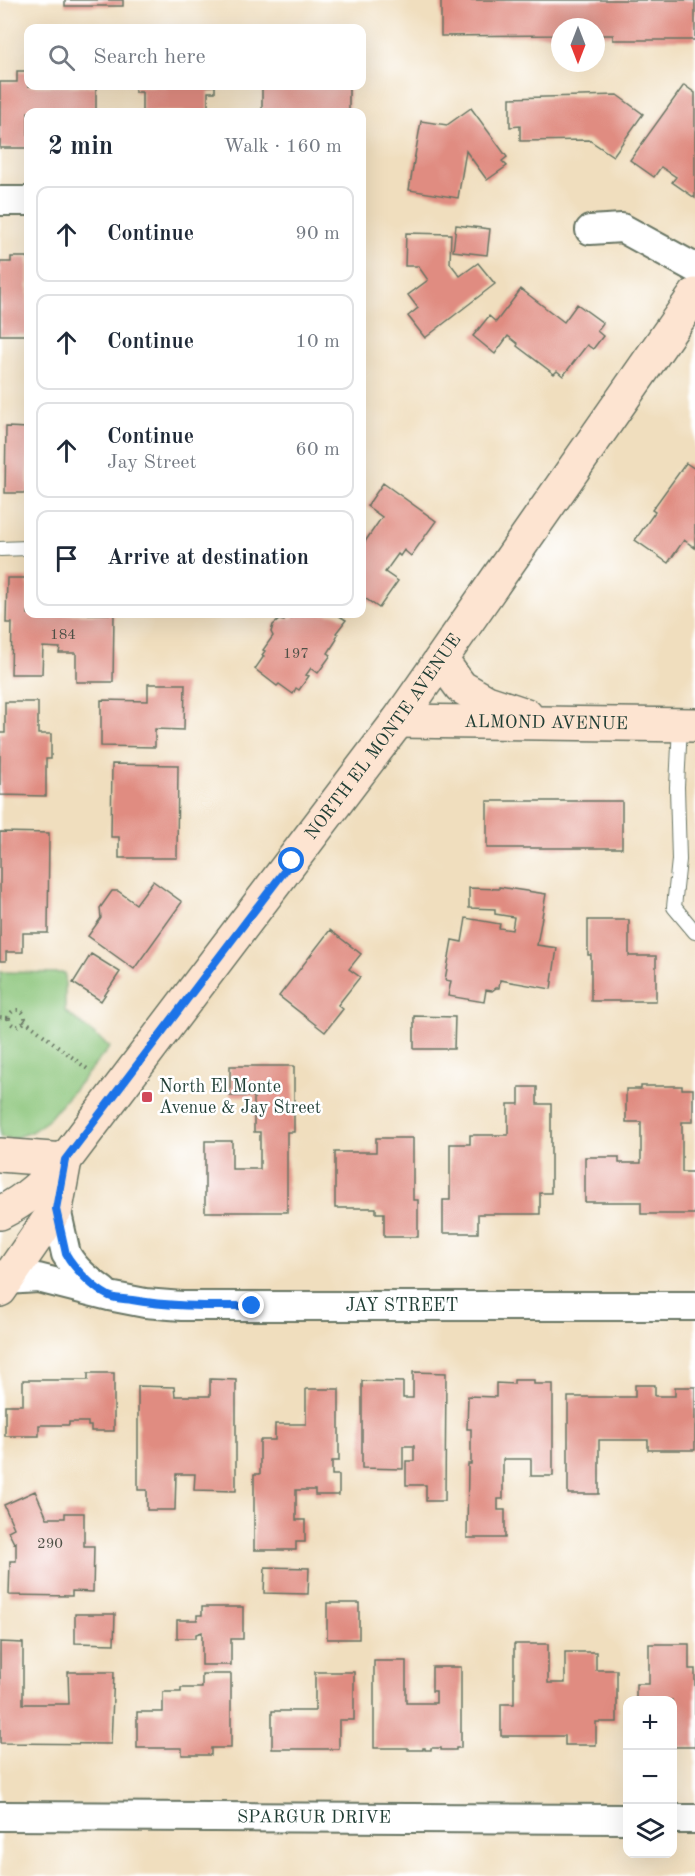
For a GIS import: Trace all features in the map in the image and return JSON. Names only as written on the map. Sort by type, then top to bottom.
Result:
[{"type":"main road","name":"NORTH EL MONTE AVENUE","points":[[0,1213],[20,1203],[34,1192],[65,1160],[398,722],[695,295]]},
{"type":"main road","points":[[441,660],[461,687],[472,694],[487,702],[554,723]]},
{"type":"main road","name":"ALMOND AVENUE","points":[[398,722],[688,725]]},
{"type":"main road","points":[[0,1155],[65,1160],[56,1209],[3,1285]]},
{"type":"street","points":[[0,201],[24,201]]},
{"type":"street","points":[[590,230],[622,228],[695,268]]},
{"type":"street","name":"JAY STREET","points":[[56,1209],[66,1254],[82,1276],[109,1296]]},
{"type":"street","name":"JAY STREET","points":[[3,1285],[38,1278],[109,1296],[182,1306],[695,1306]]},
{"type":"street","name":"SPARGUR DRIVE","points":[[0,1816],[623,1819]]},
{"type":"street","points":[[677,1819],[695,1819]]},
{"type":"lane","points":[[0,549],[24,548]]},
{"type":"lane","points":[[688,725],[677,787],[679,860],[674,907],[695,932]]},
{"type":"path","points":[[9,1017],[11,1013],[18,1010],[24,1016],[24,1020],[90,1071]]},
{"type":"path","points":[[0,1017],[9,1017]]},
{"type":"path","points":[[9,1017],[14,1026],[21,1025],[24,1020]]},
{"type":"green space","points":[[0,972],[65,973],[65,1011],[110,1047],[47,1121],[31,1132],[11,1139],[0,1137]]},
{"type":"building","points":[[65,0],[123,0],[123,6],[65,6]]},
{"type":"building","points":[[441,0],[695,0],[695,40],[613,40],[613,35],[605,35],[605,18],[551,18],[551,35],[441,36]]},
{"type":"building","points":[[17,71],[24,71],[24,90],[96,90],[96,108],[24,108],[24,148],[0,148],[0,82],[17,82]]},
{"type":"building","points":[[684,85],[695,93],[695,198],[672,182],[676,177],[661,167],[654,177],[630,160]]},
{"type":"building","points":[[135,90],[215,90],[215,92],[208,92],[208,108],[142,108],[142,92],[135,92]]},
{"type":"building","points":[[262,90],[349,90],[349,108],[262,108]]},
{"type":"building","points":[[617,95],[643,114],[613,156],[589,140],[520,141],[520,126],[510,127],[510,98]]},
{"type":"building","points":[[471,108],[507,157],[502,161],[507,166],[487,180],[466,151],[458,198],[409,190],[421,121],[447,125]]},
{"type":"building","points":[[456,225],[490,229],[487,255],[453,251]]},
{"type":"building","points":[[406,233],[451,234],[450,263],[460,276],[478,263],[495,284],[425,338],[408,316],[418,308],[408,295],[428,280],[418,266],[405,266]]},
{"type":"building","points":[[11,257],[24,257],[24,335],[0,335],[0,262],[11,262]]},
{"type":"building","points":[[521,289],[564,322],[577,304],[603,323],[597,331],[603,336],[593,349],[587,345],[563,376],[557,371],[554,374],[517,346],[518,344],[508,336],[495,354],[473,336],[489,316],[496,322]]},
{"type":"building","points":[[6,427],[24,428],[24,493],[5,493]]},
{"type":"building","points":[[686,463],[695,469],[695,548],[684,540],[668,563],[635,540],[655,512],[652,510]]},
{"type":"building","points":[[383,483],[436,521],[411,556],[404,550],[400,556],[398,554],[385,572],[398,581],[379,608],[366,599],[366,540],[382,517],[367,506]]},
{"type":"building","points":[[7,578],[24,578],[24,618],[114,618],[113,682],[76,682],[76,653],[59,653],[60,648],[43,647],[42,674],[11,674],[12,623],[6,623]]},
{"type":"building","points":[[343,618],[346,620],[336,633],[338,634],[337,639],[328,653],[331,655],[318,673],[311,668],[306,675],[309,676],[299,690],[296,688],[293,694],[279,684],[277,686],[255,669],[264,656],[262,655],[265,651],[263,650],[273,636],[271,632],[273,625],[279,620]]},
{"type":"building","points":[[148,684],[185,684],[184,730],[155,729],[155,747],[101,746],[101,700],[148,701]]},
{"type":"building","points":[[5,702],[38,702],[38,734],[51,734],[51,759],[46,759],[46,796],[0,795],[0,733],[5,733]]},
{"type":"building","points":[[112,764],[178,765],[177,858],[119,858],[119,837],[111,837]]},
{"type":"building","points":[[487,801],[622,801],[622,848],[487,848]]},
{"type":"building","points":[[0,832],[49,833],[48,933],[23,933],[23,952],[6,952],[6,961],[0,961]]},
{"type":"building","points":[[153,881],[182,902],[134,969],[88,936],[101,918],[100,908],[112,891],[118,891],[136,904]]},
{"type":"building","points":[[499,887],[546,894],[537,945],[557,948],[551,989],[500,980],[499,988],[492,991],[486,990],[484,1002],[448,996],[451,981],[445,980],[452,940],[462,942],[466,918],[500,924],[499,928],[512,930],[514,917],[495,914],[495,909],[469,908],[469,888],[499,889]]},
{"type":"building","points":[[588,920],[629,920],[629,956],[656,956],[656,1001],[591,1001]]},
{"type":"building","points":[[330,930],[361,954],[349,969],[360,977],[338,1005],[343,1009],[325,1032],[279,996]]},
{"type":"building","points":[[91,954],[120,972],[101,1001],[73,983]]},
{"type":"building","points":[[414,1016],[455,1017],[454,1049],[414,1049]]},
{"type":"building","points":[[230,1066],[294,1066],[294,1132],[287,1132],[287,1212],[205,1212],[205,1141],[232,1141],[232,1169],[260,1169],[260,1132],[254,1132],[254,1096],[230,1096]]},
{"type":"building","points":[[641,1086],[682,1086],[682,1089],[693,1089],[693,1122],[682,1122],[682,1172],[695,1172],[695,1214],[641,1214],[641,1202],[585,1202],[585,1157],[619,1157],[619,1163],[641,1163],[641,1122],[626,1122],[626,1089],[641,1089]]},
{"type":"building","points":[[519,1087],[537,1087],[537,1104],[551,1104],[551,1193],[540,1193],[540,1214],[478,1214],[478,1233],[443,1233],[443,1200],[450,1200],[450,1144],[470,1144],[470,1135],[508,1135],[508,1104],[519,1104]]},
{"type":"building","points":[[376,1138],[413,1138],[413,1200],[418,1200],[418,1237],[384,1237],[384,1213],[376,1213],[376,1208],[335,1208],[335,1152],[376,1152]]},
{"type":"building","points":[[413,1372],[446,1373],[445,1501],[426,1501],[426,1485],[406,1485],[406,1461],[414,1461],[414,1446],[403,1446],[403,1469],[362,1468],[362,1381],[403,1382],[403,1398],[413,1398]]},
{"type":"building","points":[[88,1373],[114,1373],[114,1431],[91,1431],[88,1422],[69,1422],[69,1425],[39,1425],[39,1436],[5,1436],[5,1405],[23,1405],[23,1380],[88,1380]]},
{"type":"building","points":[[210,1379],[236,1380],[236,1491],[194,1490],[195,1474],[176,1474],[175,1510],[147,1510],[147,1490],[138,1490],[138,1386],[174,1387],[175,1396],[210,1396]]},
{"type":"building","points":[[514,1380],[534,1380],[534,1384],[553,1384],[553,1476],[531,1476],[531,1459],[503,1459],[503,1499],[498,1499],[498,1510],[505,1510],[505,1538],[467,1538],[468,1464],[471,1464],[471,1429],[467,1429],[468,1396],[496,1397],[496,1383],[514,1384]]},
{"type":"building","points":[[635,1385],[655,1385],[655,1396],[675,1396],[675,1387],[695,1387],[695,1450],[648,1450],[648,1440],[599,1440],[599,1494],[568,1494],[568,1397],[635,1397]]},
{"type":"building","points":[[306,1389],[339,1389],[339,1461],[332,1461],[332,1475],[339,1475],[339,1495],[315,1495],[315,1490],[296,1490],[296,1520],[305,1520],[305,1542],[296,1542],[296,1550],[254,1550],[254,1474],[260,1474],[260,1440],[275,1440],[275,1424],[306,1424]]},
{"type":"building","points":[[35,1491],[47,1518],[65,1518],[65,1513],[84,1513],[84,1546],[94,1546],[93,1592],[72,1591],[72,1596],[9,1595],[10,1561],[16,1561],[16,1542],[14,1543],[8,1531],[14,1528],[4,1505]]},
{"type":"building","points":[[265,1567],[309,1568],[308,1594],[264,1593]]},
{"type":"building","points":[[327,1603],[359,1603],[359,1639],[327,1639]]},
{"type":"building","points":[[202,1607],[243,1607],[243,1639],[231,1639],[231,1665],[202,1665],[202,1632],[196,1634],[196,1638],[177,1638],[177,1620],[197,1620],[197,1615],[202,1615]]},
{"type":"building","points":[[75,1614],[115,1614],[114,1644],[75,1643]]},
{"type":"building","points":[[0,1642],[23,1643],[23,1704],[69,1704],[68,1672],[114,1672],[111,1744],[0,1743]]},
{"type":"building","points":[[514,1644],[548,1644],[548,1683],[565,1683],[565,1652],[596,1652],[596,1670],[617,1670],[617,1722],[596,1722],[596,1745],[565,1745],[565,1736],[501,1736],[501,1704],[514,1704]]},
{"type":"building","points":[[649,1644],[689,1644],[689,1669],[695,1669],[695,1747],[677,1747],[677,1696],[636,1696],[636,1684],[649,1684]]},
{"type":"building","points":[[374,1661],[406,1661],[406,1703],[436,1703],[436,1691],[432,1691],[432,1667],[461,1667],[461,1748],[456,1748],[456,1750],[431,1748],[431,1750],[425,1750],[423,1748],[423,1750],[408,1750],[408,1748],[374,1748]]},
{"type":"building","points":[[315,1672],[354,1672],[354,1720],[339,1720],[339,1749],[272,1749],[272,1711],[315,1711]]},
{"type":"building","points":[[202,1674],[231,1674],[231,1748],[211,1748],[211,1755],[182,1755],[182,1748],[137,1748],[137,1712],[163,1712],[163,1692],[181,1692],[181,1688],[202,1688]]},
{"type":"place","name":"North El Monte Avenue & Jay Street","points":[[147,1097]]},
{"type":"route","points":[[252,1306],[182,1306],[109,1296],[82,1276],[66,1254],[56,1209],[65,1160],[292,861]]}]
